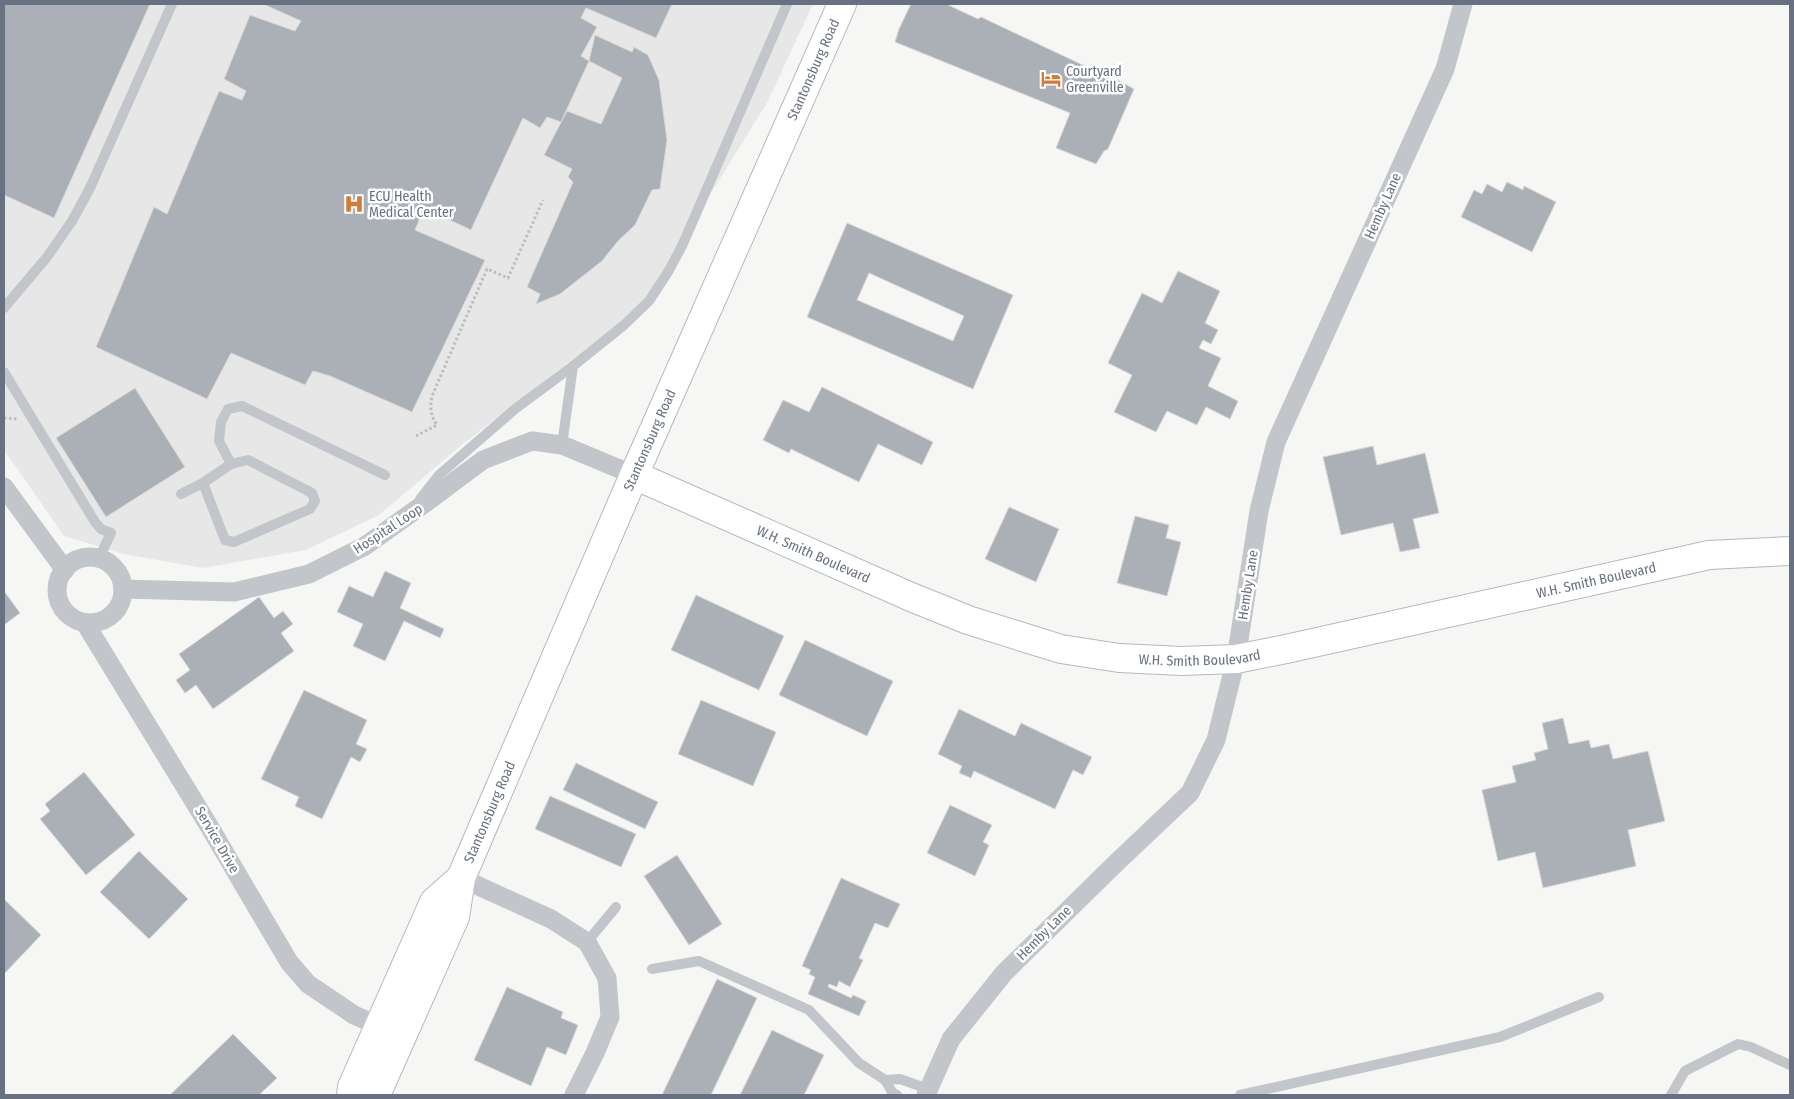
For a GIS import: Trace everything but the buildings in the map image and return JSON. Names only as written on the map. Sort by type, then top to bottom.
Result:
[{"type":"main road","name":"Stantonsburg Road","points":[[376,1095],[456,917],[461,878],[634,475],[842,4]]},
{"type":"main road","name":"W.H. Smith Boulevard","points":[[634,475],[911,597],[968,620],[1061,649],[1119,658],[1173,661],[1236,659],[1709,555],[1790,551]]},
{"type":"main road","name":"Stantonsburg Road","points":[[351,1095],[352,1087],[434,902],[461,878]]},
{"type":"street","name":"Hemby Lane","points":[[927,1092],[951,1039],[1004,974],[1190,793],[1216,740],[1236,659],[1259,511],[1276,442],[1445,69],[1463,4]]},
{"type":"street","name":"Hospital Loop","points":[[123,589],[167,592],[234,592],[309,574],[365,546],[483,460],[532,441],[562,445],[634,475]]},
{"type":"street","points":[[4,487],[65,570]]},
{"type":"street","points":[[99,558],[109,562],[122,579],[122,598],[112,615],[95,623],[86,623],[71,616],[60,603],[57,588],[60,577],[70,564],[79,559],[99,558]]},
{"type":"street","name":"Service Drive","points":[[86,623],[289,962],[308,984],[354,1015],[379,1026]]},
{"type":"street","points":[[461,878],[551,920],[587,942],[606,978],[610,1017],[574,1095]]},
{"type":"lane","points":[[4,308],[47,257],[72,221],[90,188],[172,4]]},
{"type":"lane","points":[[407,517],[439,475],[515,409],[624,325],[649,300],[668,272],[685,238],[787,4]]},
{"type":"lane","points":[[562,445],[573,366]]},
{"type":"lane","points":[[4,372],[95,522],[101,529],[111,534],[99,558]]},
{"type":"lane","points":[[230,464],[219,441],[221,422],[228,409],[242,406],[386,474]]},
{"type":"lane","points":[[181,494],[203,483],[230,464],[248,460],[312,493],[315,500],[310,509],[234,542],[225,540],[203,483]]},
{"type":"lane","points":[[587,942],[616,907]]},
{"type":"lane","points":[[652,969],[699,961],[809,1010],[859,1063],[885,1080],[892,1092],[897,1095]]},
{"type":"lane","points":[[1240,1095],[1500,1037],[1599,997]]},
{"type":"lane","points":[[1672,1095],[1685,1071],[1738,1044],[1751,1047],[1790,1065]]},
{"type":"lane","points":[[885,1080],[900,1079],[927,1092]]},
{"type":"path","points":[[416,436],[437,425],[431,417],[432,396],[487,269],[508,278],[543,200]]},
{"type":"shaded area","name":"ECU Health Medical Center","points":[[4,4],[813,4],[768,101],[641,306],[463,444],[379,515],[306,550],[203,568],[123,554],[64,536],[4,450]]},
{"type":"place","name":"Courtyard Greenville","points":[[1051,79]]},
{"type":"place","name":"ECU Health Medical Center","points":[[354,204]]}]
